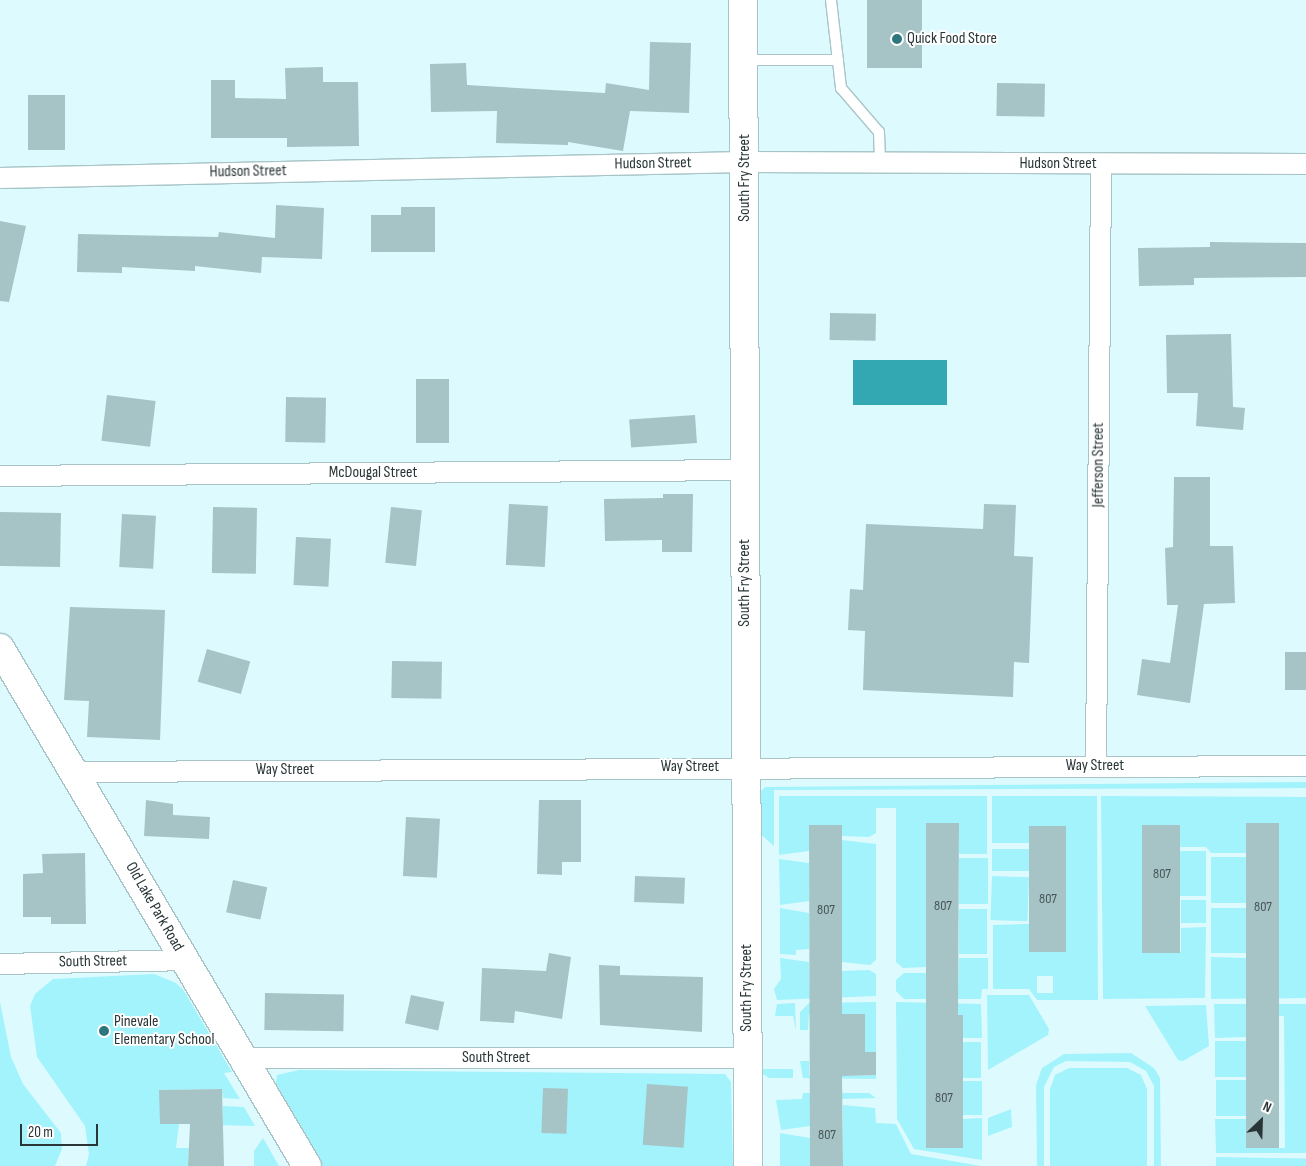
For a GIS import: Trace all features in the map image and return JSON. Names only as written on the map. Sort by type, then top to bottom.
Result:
[{"type":"street","name":"South Fry Street","points":[[743,0],[748,1166]]},
{"type":"street","name":"Hudson Street","points":[[0,178],[745,162],[1306,164]]},
{"type":"street","name":"Jefferson Street","points":[[1096,766],[1101,164]]},
{"type":"street","name":"McDougal Street","points":[[0,476],[745,470]]},
{"type":"street","name":"Old Lake Park Road","points":[[0,648],[307,1166]]},
{"type":"street","name":"Way Street","points":[[75,772],[746,767],[1306,766]]},
{"type":"street","name":"South Street","points":[[0,964],[185,960]]},
{"type":"street","name":"South Street","points":[[244,1058],[748,1058]]},
{"type":"lane","points":[[831,0],[841,88],[879,132],[880,162]]},
{"type":"lane","points":[[744,60],[838,60]]},
{"type":"shaded area","points":[[853,360],[947,360],[947,405],[853,405]]},
{"type":"shaded area","points":[[1306,782],[1306,788],[774,790],[774,846],[759,833],[760,792],[765,787]]},
{"type":"shaded area","points":[[779,796],[987,796],[987,854],[959,854],[959,823],[926,823],[926,967],[903,968],[896,962],[896,808],[876,808],[876,833],[869,837],[842,836],[842,825],[810,825],[809,851],[779,855]]},
{"type":"shaded area","points":[[992,796],[1097,796],[1098,1000],[1037,1000],[1029,989],[993,989],[993,925],[1029,924],[1030,952],[1066,952],[1066,826],[1030,826],[1029,843],[992,843]],"holes":[[[1037,976],[1053,976],[1053,993],[1037,993]]]},
{"type":"shaded area","points":[[1101,796],[1306,797],[1306,998],[1211,999],[1211,957],[1246,958],[1247,990],[1279,990],[1246,823],[1246,853],[1211,853],[1206,847],[1180,847],[1145,953],[1181,952],[1181,928],[1206,927],[1205,998],[1103,999]]},
{"type":"shaded area","points":[[842,840],[876,844],[876,960],[870,965],[842,962]]},
{"type":"shaded area","points":[[992,849],[1030,849],[1030,871],[992,871]]},
{"type":"shaded area","points":[[1180,851],[1206,851],[1206,896],[1180,896]]},
{"type":"shaded area","points":[[1211,857],[1246,857],[1246,903],[1211,903]]},
{"type":"shaded area","points":[[959,858],[988,858],[988,904],[959,904]]},
{"type":"shaded area","points":[[779,859],[809,863],[809,901],[780,905]]},
{"type":"shaded area","points":[[992,876],[1029,877],[1027,921],[990,920]]},
{"type":"shaded area","points":[[1181,900],[1206,900],[1206,923],[1181,923]]},
{"type":"shaded area","points":[[780,908],[809,913],[809,949],[796,950],[796,955],[780,954]]},
{"type":"shaded area","points":[[1211,908],[1246,908],[1246,953],[1211,953]]},
{"type":"shaded area","points":[[959,909],[987,909],[987,954],[959,954]]},
{"type":"shaded area","points":[[780,958],[809,962],[810,992],[842,992],[842,971],[869,970],[876,974],[876,996],[777,1000],[774,989],[781,979]]},
{"type":"shaded area","points":[[959,958],[988,958],[988,989],[982,989],[981,999],[904,999],[896,991],[896,980],[904,973],[926,973],[926,988],[958,988]]},
{"type":"shaded area","name":"Pinevale Elementary School","points":[[154,974],[176,983],[184,991],[232,1072],[224,1073],[240,1099],[223,1098],[222,1089],[160,1090],[160,1124],[179,1124],[176,1148],[189,1148],[188,1166],[86,1166],[89,1154],[85,1126],[37,1057],[30,1006],[35,994],[53,979]]},
{"type":"shaded area","points":[[987,995],[1029,995],[1049,1029],[1048,1035],[988,1070]]},
{"type":"shaded area","points":[[0,1002],[11,1057],[23,1084],[61,1133],[62,1149],[55,1166],[0,1166]]},
{"type":"shaded area","points":[[876,1002],[876,1052],[846,1052],[864,1014],[809,1014],[808,1030],[800,1030],[800,1012],[809,1003]]},
{"type":"shaded area","points":[[896,1002],[981,1004],[982,1038],[963,1038],[963,1015],[926,1016],[926,1148],[963,1148],[963,1119],[982,1118],[982,1160],[914,1149],[897,1119]]},
{"type":"shaded area","points":[[795,1003],[796,1031],[793,1016],[775,1016],[777,1004]]},
{"type":"shaded area","points":[[1214,1004],[1306,1004],[1306,1153],[1216,1153],[1215,1119],[1248,1119],[1248,1148],[1285,1148],[1284,1016],[1247,1016],[1247,1037],[1215,1038]]},
{"type":"shaded area","points":[[1206,1005],[1209,1046],[1183,1061],[1178,1060],[1145,1006]]},
{"type":"shaded area","points":[[1215,1041],[1247,1041],[1247,1077],[1215,1077]]},
{"type":"shaded area","points":[[963,1042],[981,1042],[981,1078],[963,1078]]},
{"type":"shaded area","points":[[1131,1053],[1154,1068],[1160,1078],[1161,1166],[1154,1166],[1154,1086],[1146,1071],[1130,1062],[1066,1061],[1054,1067],[1044,1087],[1044,1166],[1037,1166],[1036,1085],[1042,1068],[1064,1054]]},
{"type":"shaded area","points":[[800,1061],[809,1061],[809,1076],[876,1075],[876,1079],[803,1078]]},
{"type":"shaded area","points":[[1069,1068],[1127,1068],[1141,1075],[1147,1089],[1147,1166],[1050,1166],[1050,1089],[1055,1075]]},
{"type":"shaded area","points":[[764,1069],[793,1069],[793,1078],[769,1078],[760,1072]]},
{"type":"shaded area","points":[[299,1070],[725,1074],[731,1082],[733,1166],[321,1166],[275,1088],[277,1075]]},
{"type":"shaded area","points":[[1216,1080],[1248,1080],[1248,1116],[1216,1116]]},
{"type":"shaded area","points":[[963,1081],[982,1081],[982,1115],[963,1115]]},
{"type":"shaded area","points":[[803,1093],[869,1093],[876,1098],[810,1100],[810,1126],[781,1130],[776,1100],[802,1099]]},
{"type":"shaded area","points":[[843,1105],[875,1108],[876,1123],[896,1124],[911,1154],[981,1166],[843,1166]]},
{"type":"shaded area","points":[[223,1106],[244,1107],[255,1126],[179,1124],[223,1124]]},
{"type":"shaded area","points":[[1011,1109],[1012,1127],[988,1136],[988,1118]]},
{"type":"shaded area","points":[[780,1133],[810,1138],[810,1166],[780,1166]]},
{"type":"shaded area","points":[[263,1138],[279,1166],[254,1166],[254,1151]]},
{"type":"shaded area","points":[[1216,1157],[1306,1159],[1306,1166],[1216,1166]]},
{"type":"building","points":[[867,0],[922,0],[922,68],[867,68]]},
{"type":"building","points":[[650,42],[691,43],[689,113],[630,111],[623,151],[568,142],[568,145],[496,143],[497,111],[431,112],[430,64],[466,63],[467,85],[605,93],[606,83],[649,90]]},
{"type":"building","points":[[323,67],[323,82],[358,82],[359,146],[287,147],[287,138],[211,138],[211,80],[235,80],[235,98],[286,99],[285,68]]},
{"type":"building","points":[[997,83],[1045,84],[1044,117],[996,116]]},
{"type":"building","points":[[28,95],[65,95],[65,150],[28,150]]},
{"type":"building","points":[[276,205],[324,208],[322,259],[262,257],[261,273],[195,266],[195,271],[122,267],[122,273],[77,272],[78,234],[218,237],[219,232],[275,238]]},
{"type":"building","points":[[401,207],[435,207],[435,252],[371,252],[371,215],[401,215]]},
{"type":"building","points":[[0,221],[26,226],[9,302],[0,301]]},
{"type":"building","points":[[1210,242],[1306,243],[1306,277],[1194,278],[1194,285],[1139,286],[1138,248],[1210,247]]},
{"type":"building","points":[[830,313],[876,314],[876,341],[830,340]]},
{"type":"building","points":[[1231,334],[1233,407],[1245,408],[1243,430],[1196,426],[1198,393],[1167,393],[1166,335]]},
{"type":"building","points":[[416,379],[449,379],[449,443],[416,443]]},
{"type":"building","points":[[107,395],[156,401],[150,447],[101,441]]},
{"type":"building","points":[[286,397],[326,398],[325,443],[285,442]]},
{"type":"building","points":[[695,415],[697,443],[631,448],[629,420]]},
{"type":"building","points":[[1174,477],[1210,477],[1210,546],[1233,546],[1235,603],[1204,604],[1190,703],[1137,695],[1142,659],[1170,663],[1178,605],[1167,605],[1165,548],[1173,547]]},
{"type":"building","points":[[663,494],[693,494],[692,552],[662,552],[662,540],[605,541],[604,499],[663,498]]},
{"type":"building","points":[[509,504],[548,506],[545,567],[506,565]]},
{"type":"building","points":[[984,504],[1016,505],[1014,556],[1033,557],[1029,663],[1014,662],[1013,697],[863,690],[865,631],[848,630],[850,589],[863,590],[866,524],[983,529]]},
{"type":"building","points":[[213,507],[257,508],[256,574],[212,573]]},
{"type":"building","points":[[391,507],[422,510],[416,566],[385,563]]},
{"type":"building","points":[[0,512],[61,513],[60,567],[0,566]]},
{"type":"building","points":[[122,514],[156,516],[153,569],[119,567]]},
{"type":"building","points":[[296,537],[331,539],[328,587],[293,585]]},
{"type":"building","points":[[70,607],[165,610],[160,740],[87,737],[89,701],[64,700]]},
{"type":"building","points":[[207,649],[250,661],[241,694],[198,682]]},
{"type":"building","points":[[1285,652],[1306,652],[1306,690],[1285,690]]},
{"type":"building","points":[[392,661],[442,662],[441,699],[391,698]]},
{"type":"building","points":[[146,800],[173,804],[173,815],[210,817],[209,839],[144,836]]},
{"type":"building","points":[[539,800],[581,800],[581,862],[562,862],[562,875],[537,874]]},
{"type":"building","points":[[406,817],[440,819],[437,878],[403,876]]},
{"type":"building","points":[[926,823],[959,823],[958,1015],[963,1015],[963,1148],[926,1148]]},
{"type":"building","points":[[1246,823],[1279,823],[1279,1148],[1246,1148]]},
{"type":"building","points":[[809,825],[842,825],[842,1014],[865,1014],[865,1052],[876,1052],[876,1075],[842,1076],[843,1166],[810,1166]]},
{"type":"building","points":[[1142,825],[1180,825],[1180,953],[1142,953]]},
{"type":"building","points":[[1029,826],[1066,826],[1066,952],[1029,952]]},
{"type":"building","points":[[85,853],[86,924],[51,924],[51,917],[23,917],[23,874],[43,873],[42,854]]},
{"type":"building","points":[[635,876],[685,878],[684,904],[634,902]]},
{"type":"building","points":[[233,880],[267,887],[260,920],[226,912]]},
{"type":"building","points":[[549,953],[571,957],[562,1019],[515,1011],[514,1023],[480,1021],[482,968],[546,971]]},
{"type":"building","points":[[599,965],[620,966],[620,975],[703,977],[702,1032],[600,1025]]},
{"type":"building","points":[[265,993],[344,994],[343,1031],[264,1030]]},
{"type":"building","points":[[411,995],[444,1002],[438,1030],[405,1023]]},
{"type":"building","points":[[647,1084],[688,1087],[684,1148],[643,1145]]},
{"type":"building","points":[[543,1088],[568,1089],[566,1134],[541,1133]]},
{"type":"building","points":[[222,1089],[224,1166],[188,1166],[190,1124],[160,1124],[159,1090]]},
{"type":"place","name":"Quick Food Store","points":[[897,39]]},
{"type":"place","name":"Pinevale Elementary School","points":[[104,1031]]}]
